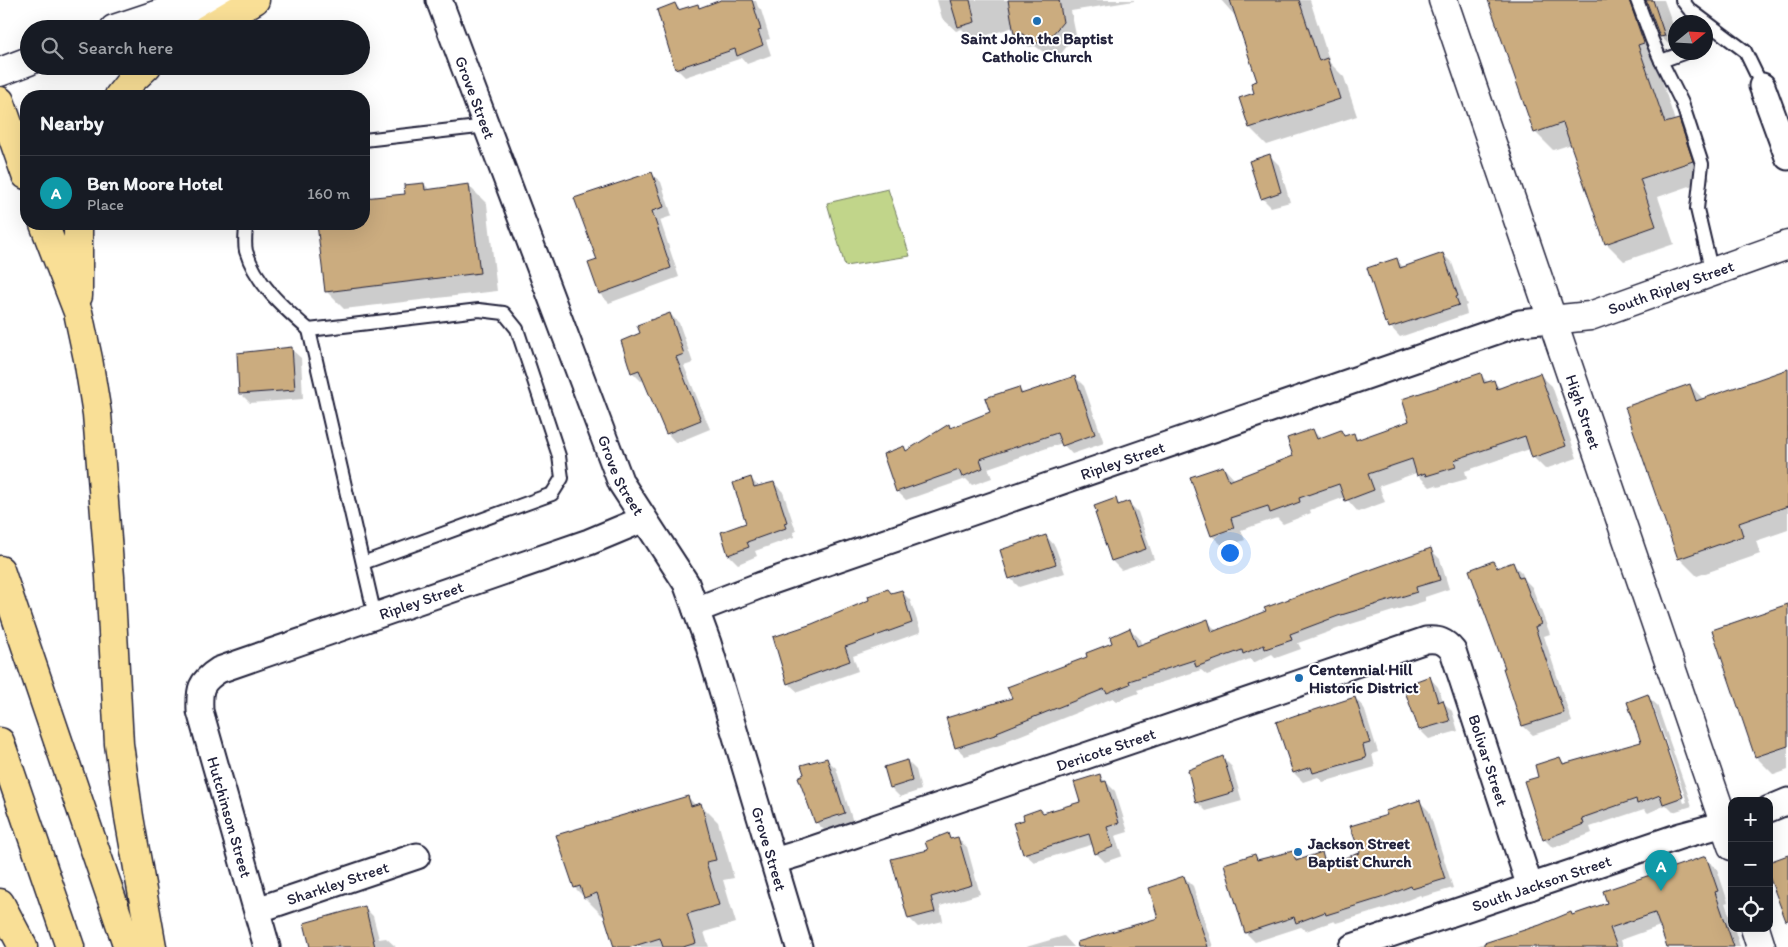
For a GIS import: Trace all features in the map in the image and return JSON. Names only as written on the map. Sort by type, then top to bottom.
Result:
[{"type":"highway","points":[[221,20],[254,0]]},
{"type":"highway","points":[[124,90],[137,75]]},
{"type":"highway","points":[[0,102],[20,158]]},
{"type":"highway","points":[[46,230],[78,312],[97,414],[104,481],[119,744],[129,817],[152,947]]},
{"type":"highway","points":[[78,230],[78,312]]},
{"type":"highway","points":[[0,570],[128,947]]},
{"type":"highway","points":[[0,742],[70,947]]},
{"type":"highway","points":[[0,903],[23,947]]},
{"type":"main road","points":[[141,20],[171,10],[254,0]]},
{"type":"main road","name":"High Street","points":[[1443,0],[1708,780],[1728,825]]},
{"type":"main road","points":[[0,72],[20,64]]},
{"type":"main road","name":"South Ripley Street","points":[[1551,320],[1590,316],[1787,248]]},
{"type":"main road","points":[[1756,932],[1761,947]]},
{"type":"street","name":"Grove Street","points":[[439,0],[621,482],[686,584],[696,610],[708,643],[800,947]]},
{"type":"street","points":[[1762,86],[1788,157]]},
{"type":"street","name":"Ripley Street","points":[[696,610],[780,579],[1510,326],[1520,323],[1551,320]]},
{"type":"street","name":"Ripley Street","points":[[202,686],[208,677],[219,670],[588,542],[644,519]]},
{"type":"street","name":"Dericote Street","points":[[774,861],[1417,643],[1438,639]]},
{"type":"street","name":"Bolivar Street","points":[[1438,639],[1447,644],[1453,651],[1530,887]]},
{"type":"street","name":"Hutchinson Street","points":[[202,686],[199,693],[200,711],[267,947]]},
{"type":"street","points":[[1773,807],[1788,801]]},
{"type":"street","name":"South Jackson Street","points":[[1352,947],[1680,836],[1728,830]]},
{"type":"street","name":"Sharkley Street","points":[[256,910],[418,856]]},
{"type":"lane","points":[[1637,0],[1661,61],[1682,103],[1702,164],[1697,209],[1712,273]]},
{"type":"lane","points":[[1682,0],[1695,15]]},
{"type":"lane","points":[[1713,33],[1745,51],[1762,86]]},
{"type":"lane","points":[[1661,61],[1668,58]]},
{"type":"lane","points":[[370,139],[487,126]]},
{"type":"lane","points":[[246,230],[246,250],[259,279],[283,307],[309,330],[375,616]]},
{"type":"lane","points":[[309,330],[479,310],[504,313],[517,329],[559,456],[562,478],[552,494],[363,563]]},
{"type":"green space","points":[[888,189],[910,256],[845,266],[827,203]]},
{"type":"building","points":[[721,0],[752,0],[761,30],[758,31],[763,45],[737,56],[735,49],[675,69],[657,10],[675,3],[678,10],[698,4],[699,8]]},
{"type":"building","points":[[950,0],[970,0],[975,22],[958,27]]},
{"type":"building","name":"Saint John the Baptist Catholic Church","points":[[1008,0],[1059,0],[1063,22],[1046,42],[1035,43],[1021,33],[1014,34]]},
{"type":"building","points":[[1230,0],[1299,0],[1319,61],[1327,58],[1340,99],[1249,128],[1239,98],[1254,93],[1251,83],[1257,81]]},
{"type":"building","points":[[1488,0],[1629,0],[1644,43],[1638,45],[1665,123],[1679,119],[1693,161],[1640,179],[1656,226],[1605,244],[1563,123],[1534,133]]},
{"type":"building","points":[[1646,0],[1653,0],[1665,36],[1660,37]]},
{"type":"building","points":[[1270,154],[1281,192],[1261,199],[1249,161]]},
{"type":"building","points":[[652,172],[664,207],[652,211],[671,268],[599,294],[588,263],[597,260],[574,198]]},
{"type":"building","points":[[424,183],[425,190],[469,184],[480,273],[325,292],[318,230],[370,230],[370,197],[405,194],[404,185]]},
{"type":"building","points":[[1443,253],[1458,296],[1456,297],[1459,305],[1389,328],[1387,322],[1385,323],[1367,268],[1397,258],[1400,268]]},
{"type":"building","points":[[670,313],[684,354],[676,357],[701,420],[666,434],[639,370],[631,373],[621,341],[640,333],[637,325]]},
{"type":"building","points":[[292,347],[295,390],[239,394],[237,353]]},
{"type":"building","points":[[1788,369],[1788,506],[1739,523],[1743,536],[1678,559],[1625,407],[1690,384],[1696,401]]},
{"type":"building","points":[[1481,373],[1484,383],[1494,380],[1497,389],[1540,373],[1566,446],[1532,458],[1525,436],[1454,460],[1456,467],[1426,476],[1425,473],[1417,476],[1412,459],[1368,474],[1374,490],[1345,501],[1339,484],[1299,498],[1300,502],[1270,513],[1268,506],[1231,518],[1234,528],[1211,536],[1190,477],[1223,466],[1229,481],[1293,456],[1287,438],[1313,429],[1317,439],[1341,430],[1344,436],[1354,433],[1356,440],[1409,421],[1402,399]]},
{"type":"building","points":[[1075,376],[1095,434],[1062,446],[1057,433],[980,459],[983,468],[962,477],[959,470],[896,492],[883,454],[904,446],[906,451],[949,424],[950,428],[990,412],[985,398],[1019,387],[1021,394]]},
{"type":"building","points":[[751,477],[754,487],[774,482],[787,522],[784,523],[786,528],[747,542],[749,547],[728,555],[721,532],[746,523],[733,483]]},
{"type":"building","points":[[1116,498],[1118,505],[1129,501],[1146,549],[1111,561],[1094,506]]},
{"type":"building","points":[[1046,535],[1056,564],[1009,579],[1000,550]]},
{"type":"building","points":[[1431,548],[1440,580],[1416,587],[1417,592],[1338,616],[1290,634],[1292,640],[1265,649],[1264,645],[1243,654],[1242,650],[1196,667],[1194,660],[1129,681],[1130,684],[1107,693],[1104,689],[997,732],[998,734],[955,748],[946,718],[1012,698],[1007,687],[1087,657],[1086,653],[1112,643],[1110,637],[1130,628],[1137,646],[1208,619],[1212,632],[1266,611],[1264,608]]},
{"type":"building","points":[[1493,561],[1497,568],[1513,562],[1519,578],[1523,577],[1541,624],[1535,627],[1564,713],[1522,726],[1503,668],[1505,668],[1469,570]]},
{"type":"building","points":[[888,589],[891,593],[902,590],[912,623],[845,647],[850,661],[787,684],[773,637],[812,624],[869,600],[868,596]]},
{"type":"building","points":[[1788,604],[1788,746],[1755,757],[1712,630]]},
{"type":"building","points":[[1430,676],[1438,702],[1443,700],[1450,721],[1419,730],[1403,686]]},
{"type":"building","points":[[1648,694],[1683,797],[1663,804],[1660,795],[1637,804],[1636,799],[1582,818],[1584,824],[1543,840],[1524,781],[1538,777],[1535,765],[1560,757],[1563,764],[1641,742],[1627,702]]},
{"type":"building","points":[[1355,697],[1370,743],[1363,745],[1366,758],[1313,773],[1311,767],[1293,773],[1276,722]]},
{"type":"building","points":[[1223,756],[1234,792],[1196,803],[1188,770]]},
{"type":"building","points":[[827,758],[845,813],[815,823],[798,777],[804,774],[801,765]]},
{"type":"building","points":[[907,760],[912,781],[890,788],[884,767]]},
{"type":"building","points":[[1100,774],[1102,782],[1106,781],[1119,823],[1107,827],[1113,847],[1095,854],[1089,834],[1023,854],[1013,823],[1024,820],[1023,815],[1040,809],[1043,813],[1080,802],[1074,782]]},
{"type":"building","points":[[688,796],[691,806],[701,803],[716,860],[706,862],[719,905],[687,914],[696,943],[683,947],[663,947],[660,938],[631,947],[614,947],[597,893],[584,898],[580,886],[574,888],[556,835]]},
{"type":"building","points":[[1420,800],[1445,879],[1412,889],[1411,886],[1381,898],[1326,915],[1325,912],[1296,923],[1294,917],[1245,933],[1224,864],[1255,854],[1257,860],[1293,851],[1296,861],[1322,852],[1325,864],[1360,853],[1350,826],[1387,815],[1385,811]]},
{"type":"building","points":[[948,833],[950,839],[958,837],[972,885],[931,897],[935,912],[908,919],[891,859],[928,850],[925,842]]},
{"type":"building","points":[[1788,855],[1788,920],[1786,921],[1773,887],[1773,861]]},
{"type":"building","points":[[1706,856],[1718,891],[1715,892],[1734,947],[1667,947],[1655,913],[1610,928],[1617,947],[1484,947],[1484,943],[1540,925],[1571,912],[1572,915],[1607,903],[1603,891]]},
{"type":"building","points":[[1184,876],[1208,947],[1078,947],[1077,942],[1158,918],[1149,888]]},
{"type":"building","points":[[365,906],[375,947],[310,947],[304,923]]},
{"type":"place","name":"Saint John the Baptist Catholic Church","points":[[1037,21]]},
{"type":"place","name":"Centennial Hill Historic District","points":[[1299,678]]},
{"type":"place","name":"Jackson Street Baptist Church","points":[[1298,852]]},
{"type":"place","name":"Ben Moore Hotel","points":[[1661,891]]}]
